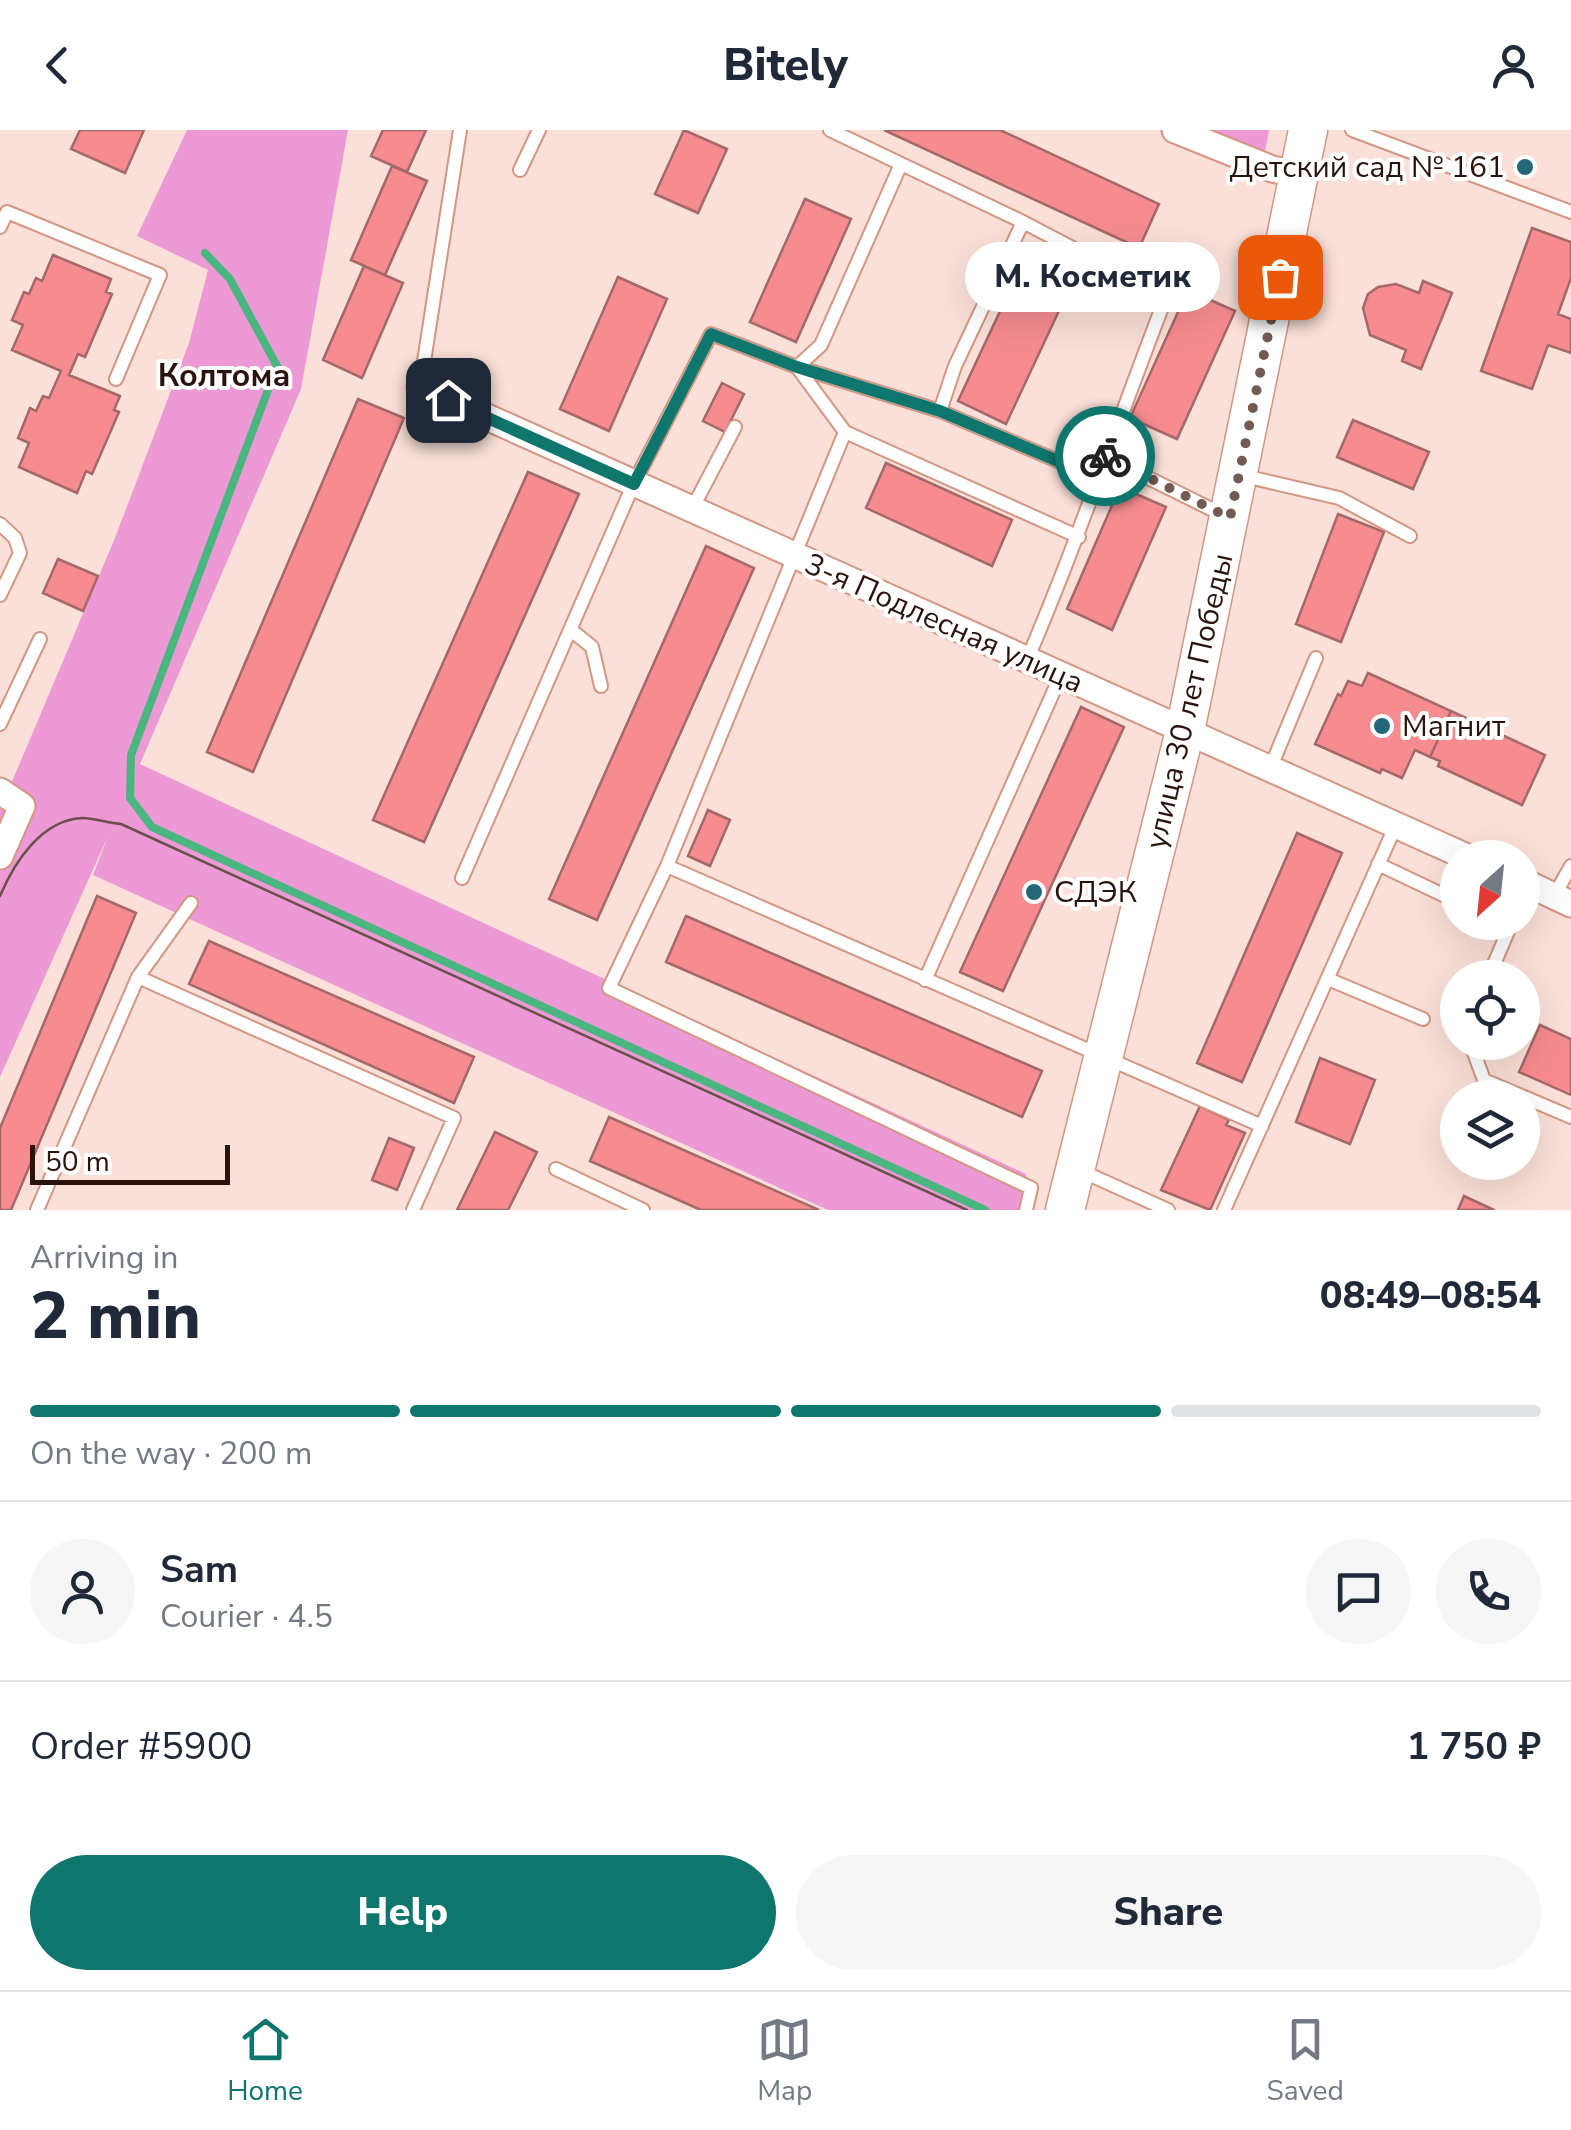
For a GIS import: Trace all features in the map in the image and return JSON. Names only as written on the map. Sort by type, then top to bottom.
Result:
[{"type":"main road","name":"улица 30 лет Победы","points":[[1065,1210],[1185,731],[1308,130]]},
{"type":"street","points":[[1175,130],[1272,169],[1301,176]]},
{"type":"street","name":"3-я Подлесная улица","points":[[420,387],[1440,845]]},
{"type":"street","points":[[0,791],[22,806],[0,856]]},
{"type":"lane","points":[[420,387],[460,130]]},
{"type":"lane","points":[[520,170],[539,130]]},
{"type":"lane","points":[[830,130],[1023,222],[1166,298],[1104,456],[1079,538],[1027,660]]},
{"type":"lane","points":[[1352,130],[1571,212]]},
{"type":"lane","points":[[797,367],[821,346],[901,164]]},
{"type":"lane","points":[[0,228],[7,212],[160,276],[116,379]]},
{"type":"lane","points":[[940,411],[955,366],[1023,222]]},
{"type":"lane","points":[[462,878],[634,484],[711,334],[797,367],[940,411],[1098,478]]},
{"type":"lane","points":[[797,367],[845,432],[1079,538]]},
{"type":"lane","points":[[692,510],[735,427]]},
{"type":"lane","points":[[845,432],[667,866],[609,988],[1031,1188],[1026,1210]]},
{"type":"lane","points":[[1104,456],[1230,518]]},
{"type":"lane","points":[[1239,475],[1339,498],[1410,536]]},
{"type":"lane","points":[[0,524],[15,538],[20,553],[0,595]]},
{"type":"lane","points":[[571,630],[592,647],[601,686]]},
{"type":"lane","points":[[0,724],[40,639]]},
{"type":"lane","points":[[1270,769],[1316,658]]},
{"type":"lane","points":[[925,980],[1060,675]]},
{"type":"lane","points":[[1224,1210],[1396,825]]},
{"type":"lane","points":[[1378,864],[1440,893]]},
{"type":"lane","points":[[667,866],[1262,1126]]},
{"type":"lane","points":[[1563,900],[1571,866]]},
{"type":"lane","points":[[37,1210],[138,977],[191,903]]},
{"type":"lane","points":[[138,977],[454,1118],[413,1210]]},
{"type":"lane","points":[[1328,978],[1423,1019]]},
{"type":"lane","points":[[1477,1060],[1484,1080],[1571,1117]]},
{"type":"lane","points":[[556,1169],[643,1210]]},
{"type":"lane","points":[[1076,1169],[1168,1210]]},
{"type":"shaded area","points":[[187,130],[348,130],[301,389],[140,764],[1026,1174],[1020,1210],[828,1210],[93,875],[108,836],[0,1077],[0,810],[115,538],[189,343],[208,270],[137,236]]},
{"type":"shaded area","points":[[1201,130],[1269,130],[1264,157]]},
{"type":"building","points":[[80,130],[144,130],[125,173],[71,149]]},
{"type":"building","points":[[383,130],[426,130],[407,172],[371,156]]},
{"type":"building","points":[[684,130],[727,149],[698,213],[655,194]]},
{"type":"building","points":[[884,130],[1000,130],[1159,204],[1139,248]]},
{"type":"building","points":[[392,166],[427,181],[385,275],[351,260]]},
{"type":"building","points":[[805,199],[851,219],[796,342],[750,322]]},
{"type":"building","points":[[1532,228],[1571,242],[1571,278],[1558,314],[1571,319],[1571,353],[1548,345],[1532,389],[1481,371]]},
{"type":"building","points":[[53,255],[111,279],[106,292],[112,294],[85,357],[78,354],[69,375],[120,396],[114,410],[119,412],[92,474],[86,471],[77,493],[19,467],[29,443],[18,438],[30,408],[36,411],[43,396],[49,398],[61,371],[12,350],[23,325],[12,320],[24,292],[29,294],[36,278],[42,281]]},
{"type":"building","points":[[364,266],[403,283],[362,378],[323,360]]},
{"type":"building","points":[[618,277],[667,299],[609,431],[560,409]]},
{"type":"building","points":[[1016,277],[1064,300],[1006,424],[958,401]]},
{"type":"building","points":[[1423,281],[1452,293],[1421,369],[1402,361],[1406,350],[1370,335],[1363,308],[1368,294],[1378,287],[1396,284],[1419,293]]},
{"type":"building","points":[[1188,290],[1235,311],[1177,439],[1130,418]]},
{"type":"building","points":[[722,383],[744,394],[725,432],[703,421]]},
{"type":"building","points":[[358,399],[404,418],[253,772],[207,752]]},
{"type":"building","points":[[1353,420],[1429,452],[1413,489],[1337,457]]},
{"type":"building","points":[[886,463],[1012,520],[992,566],[866,508]]},
{"type":"building","points":[[528,472],[579,494],[424,842],[373,820]]},
{"type":"building","points":[[1120,487],[1166,507],[1112,630],[1067,609]]},
{"type":"building","points":[[1338,514],[1384,532],[1341,642],[1296,624]]},
{"type":"building","points":[[706,546],[754,568],[597,920],[549,899]]},
{"type":"building","points":[[58,559],[98,576],[83,611],[43,593]]},
{"type":"building","points":[[1368,673],[1451,711],[1430,757],[1415,750],[1402,778],[1382,769],[1380,773],[1315,744],[1338,694],[1341,696],[1348,681],[1362,686]]},
{"type":"building","points":[[1081,707],[1124,727],[1003,991],[960,972]]},
{"type":"building","points":[[1451,711],[1545,755],[1522,805],[1438,766],[1440,761],[1430,757]]},
{"type":"building","points":[[708,810],[730,820],[710,866],[688,856]]},
{"type":"building","points":[[1297,833],[1342,853],[1242,1082],[1197,1063]]},
{"type":"building","points":[[97,896],[136,913],[11,1210],[0,1210],[0,1128]]},
{"type":"building","points":[[686,916],[1042,1071],[1022,1117],[666,962]]},
{"type":"building","points":[[209,941],[474,1057],[454,1103],[189,984]]},
{"type":"building","points":[[1540,1025],[1571,1039],[1571,1095],[1519,1072],[1524,1060],[1540,1060]]},
{"type":"building","points":[[1320,1058],[1375,1080],[1350,1144],[1296,1122]]},
{"type":"building","points":[[1200,1106],[1245,1133],[1210,1210],[1161,1190]]},
{"type":"building","points":[[609,1117],[819,1210],[701,1210],[590,1161]]},
{"type":"building","points":[[495,1132],[537,1152],[508,1210],[457,1210]]},
{"type":"building","points":[[389,1138],[414,1148],[397,1190],[372,1180]]},
{"type":"building","points":[[1464,1196],[1494,1210],[1458,1210]]},
{"type":"waterway","points":[[205,253],[230,279],[277,366],[131,755],[130,798],[152,827],[985,1210]]},
{"type":"tram line","points":[[0,896],[21,857],[54,826],[82,818],[121,824],[967,1210]]},
{"type":"way so far","points":[[1105,456],[1230,518],[1280,277]]},
{"type":"place","name":"Детский сад № 161","points":[[1525,167]]},
{"type":"place","name":"М. Косметик","points":[[1280,277]]},
{"type":"place","name":"Магнит","points":[[1382,726]]},
{"type":"place","name":"СДЭК","points":[[1034,892]]},
{"type":"district","name":"Колтома","points":[[224,375]]},
{"type":"route","points":[[448,400],[634,484],[711,334],[797,367],[940,411],[1098,478],[1105,456]]}]
